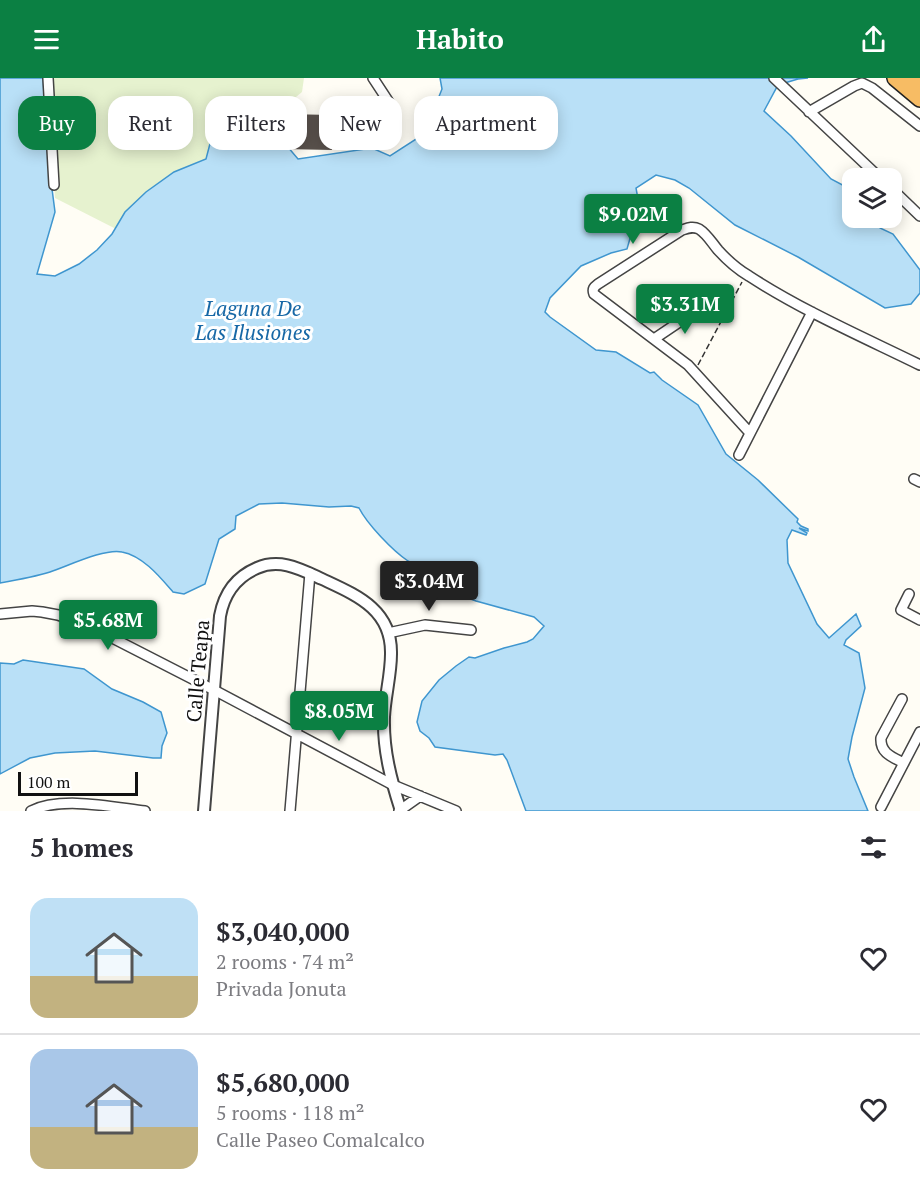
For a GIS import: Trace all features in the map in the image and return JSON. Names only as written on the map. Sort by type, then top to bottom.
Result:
[{"type":"highway","points":[[895,78],[920,99]]},
{"type":"highway","points":[[914,78],[920,83]]},
{"type":"street","points":[[48,78],[54,185]]},
{"type":"street","points":[[373,78],[385,96]]},
{"type":"street","points":[[774,78],[869,168]]},
{"type":"street","points":[[809,112],[862,83],[872,88],[920,126]]},
{"type":"street","points":[[902,199],[920,216]]},
{"type":"street","points":[[750,433],[694,371],[596,296],[593,291],[594,287],[682,230],[693,227],[701,230],[728,261],[746,275],[812,312],[920,365]]},
{"type":"street","points":[[654,339],[700,308]]},
{"type":"street","points":[[739,455],[812,312]]},
{"type":"street","name":"Calle Teapa","points":[[204,811],[220,616],[232,587],[243,576],[257,568],[282,564],[310,573],[366,602],[380,615],[388,633]]},
{"type":"street","points":[[291,811],[310,573]]},
{"type":"street","points":[[909,594],[901,610],[920,620]]},
{"type":"street","points":[[0,614],[37,611],[74,620],[95,629],[393,785],[456,811]]},
{"type":"street","points":[[420,796],[400,811],[385,738],[385,710],[391,654],[388,633],[426,625],[471,630]]},
{"type":"street","points":[[902,699],[881,741],[885,753],[904,763]]},
{"type":"street","points":[[880,807],[920,732]]},
{"type":"street","points":[[31,811],[50,805],[75,804],[145,811]]},
{"type":"path","points":[[694,371],[746,275]]},
{"type":"green space","points":[[48,78],[304,78],[302,92],[297,96],[205,96],[205,150],[229,150],[120,231],[55,198],[52,150],[96,150],[96,96],[49,96]]},
{"type":"water","name":"Laguna De Las Ilusiones","points":[[0,78],[43,78],[44,96],[18,96],[18,150],[48,150],[55,212],[37,274],[55,276],[79,264],[112,234],[125,212],[146,192],[174,172],[206,159],[208,150],[290,150],[298,159],[359,150],[376,150],[390,156],[414,140],[414,150],[558,150],[558,96],[439,96],[442,89],[440,78],[808,78],[778,85],[764,111],[831,179],[842,185],[842,228],[880,228],[893,234],[920,270],[920,293],[911,304],[885,308],[798,257],[735,225],[689,188],[675,180],[656,175],[636,188],[638,199],[627,249],[581,266],[550,298],[545,312],[596,350],[616,352],[650,373],[654,372],[698,405],[726,454],[758,480],[798,519],[797,522],[801,526],[808,529],[808,531],[799,528],[807,533],[806,535],[792,530],[787,540],[788,563],[817,624],[829,638],[856,614],[861,626],[846,640],[844,645],[859,653],[865,688],[848,759],[868,811],[526,811],[503,754],[495,755],[435,747],[420,731],[417,722],[422,701],[439,680],[456,666],[469,657],[475,658],[527,642],[533,639],[544,626],[534,617],[460,595],[437,575],[417,567],[395,551],[374,529],[359,508],[282,503],[259,504],[236,516],[235,529],[219,539],[205,584],[184,594],[173,592],[137,558],[115,551],[96,555],[44,574],[0,583]]},
{"type":"water","points":[[23,660],[84,669],[112,689],[161,712],[167,733],[162,746],[161,758],[95,751],[55,753],[30,758],[0,774],[0,663],[14,664]]},
{"type":"building","points":[[307,114],[319,115],[319,150],[307,149]]}]
